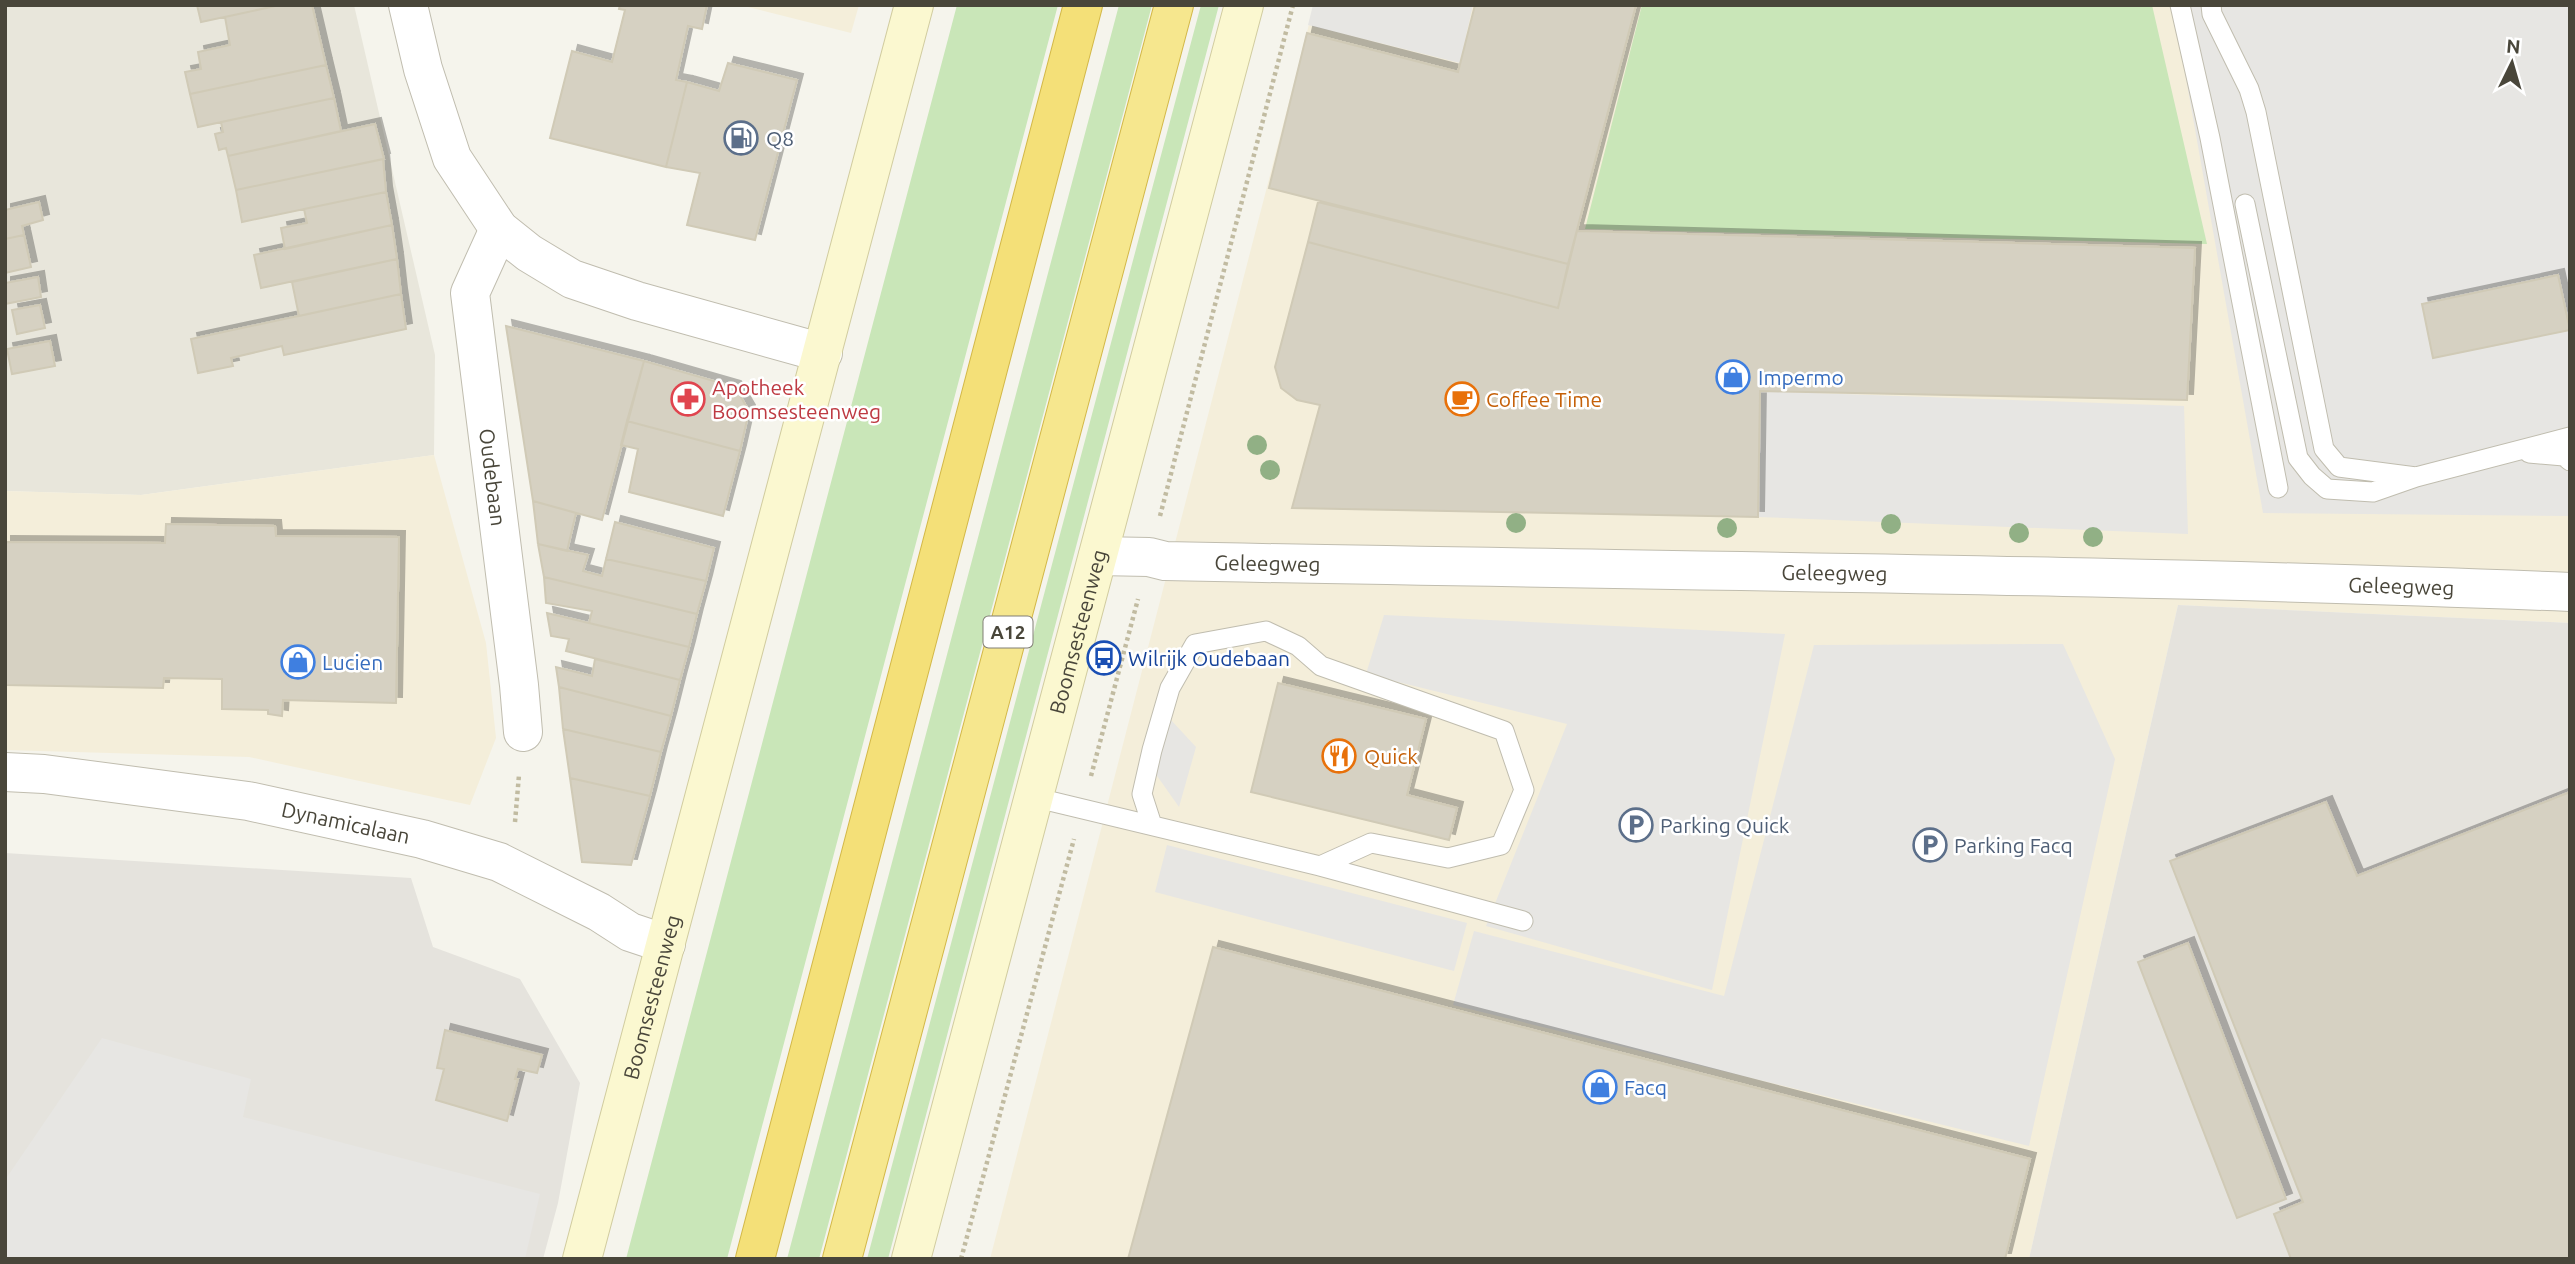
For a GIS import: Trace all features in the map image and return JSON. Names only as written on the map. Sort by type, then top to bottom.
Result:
[{"type":"highway","points":[[755,1259],[1083,5]]},
{"type":"highway","name":"A12","points":[[842,1259],[1174,5]]},
{"type":"main road","name":"Boomsesteenweg","points":[[582,1259],[915,5]]},
{"type":"main road","name":"Boomsesteenweg","points":[[911,1259],[1244,5]]},
{"type":"street","points":[[408,5],[422,69],[452,158],[499,229],[529,253],[572,279],[637,301],[823,353]]},
{"type":"street","name":"Oudebaan","points":[[499,229],[470,293],[523,732]]},
{"type":"street","name":"Geleegweg","points":[[1098,556],[1149,557],[1165,561],[1598,570],[2560,584]]},
{"type":"street","name":"Dynamicalaan","points":[[5,772],[44,774],[248,801],[422,839],[499,862],[598,912],[630,932],[666,944]]},
{"type":"lane","points":[[2180,5],[2210,138],[2278,488]]},
{"type":"lane","points":[[2211,5],[2249,89],[2256,112],[2324,449],[2339,467],[2416,477]]},
{"type":"lane","points":[[2245,204],[2298,458],[2327,489],[2373,492],[2416,477],[2570,437]]},
{"type":"lane","points":[[2518,452],[2564,456],[2570,461]]},
{"type":"lane","points":[[1152,825],[1142,794],[1152,750],[1170,688],[1195,644],[1266,631],[1298,646],[1321,666],[1504,731],[1524,790],[1501,845],[1448,858],[1371,843],[1320,866]]},
{"type":"lane","points":[[1033,797],[1320,866],[1523,920]]},
{"type":"path","points":[[961,1259],[1083,808],[1293,5]]},
{"type":"path","points":[[499,862],[515,828],[523,732]]},
{"type":"shaded area","points":[[5,5],[354,5],[435,355],[434,455],[141,495],[5,491]]},
{"type":"shaded area","points":[[740,5],[859,5],[851,33]]},
{"type":"shaded area","points":[[1313,5],[1473,5],[1460,63],[1308,25]]},
{"type":"shaded area","points":[[1314,5],[2570,5],[2570,623],[2178,605],[2029,1259],[990,1259]]},
{"type":"shaded area","points":[[2173,5],[2570,5],[2570,516],[2263,513]]},
{"type":"shaded area","points":[[1760,391],[2184,406],[2188,534],[1758,517]]},
{"type":"shaded area","points":[[434,455],[486,643],[496,738],[470,805],[249,757],[5,750],[5,491],[141,495]]},
{"type":"shaded area","points":[[2178,605],[2570,623],[2570,1259],[2029,1259]]},
{"type":"shaded area","name":"Parking Quick","points":[[1384,615],[1785,634],[1712,990],[1486,926],[1567,724],[1366,674]]},
{"type":"shaded area","name":"Parking Facq","points":[[2063,644],[2115,759],[2029,1146],[1453,1005],[1474,931],[1724,996],[1814,645]]},
{"type":"shaded area","points":[[1171,720],[1196,747],[1179,807],[1155,773]]},
{"type":"shaded area","points":[[1167,845],[1467,923],[1454,971],[1155,892]]},
{"type":"shaded area","points":[[5,853],[411,878],[433,947],[520,979],[580,1083],[558,1203],[543,1259],[5,1259]]},
{"type":"shaded area","points":[[102,1038],[251,1079],[243,1117],[540,1194],[525,1259],[5,1259],[5,1180]]},
{"type":"green space","points":[[957,5],[1058,5],[727,1259],[626,1259]]},
{"type":"green space","points":[[1119,5],[1152,5],[819,1259],[787,1259]]},
{"type":"green space","points":[[1201,5],[1219,5],[888,1259],[867,1259]]},
{"type":"green space","points":[[1642,5],[2152,5],[2207,244],[1585,229]]},
{"type":"building","points":[[197,5],[280,5],[201,22]]},
{"type":"building","points":[[280,5],[312,5],[326,65],[190,94],[185,72],[201,69],[198,52],[230,45],[225,17]]},
{"type":"building","points":[[620,5],[707,5],[702,29],[688,26],[676,80],[687,82],[666,167],[550,138],[572,51],[612,62],[625,10],[619,9]]},
{"type":"building","points":[[1475,5],[1636,5],[1568,264],[1269,188],[1307,33],[1458,72]]},
{"type":"building","points":[[728,63],[797,80],[755,240],[687,225],[700,173],[666,167],[687,82],[719,91]]},
{"type":"building","points":[[326,65],[334,98],[198,127],[190,94]]},
{"type":"building","points":[[334,98],[341,131],[228,156],[226,148],[219,150],[215,134],[223,132],[221,122]]},
{"type":"building","points":[[375,124],[384,159],[236,190],[228,156]]},
{"type":"building","points":[[383,159],[386,192],[242,222],[236,190]]},
{"type":"building","points":[[386,192],[392,225],[285,249],[281,228],[307,223],[304,209]]},
{"type":"building","points":[[39,202],[43,220],[22,226],[24,235],[5,239],[5,210]]},
{"type":"building","points":[[1318,202],[1568,264],[1558,308],[1308,242]]},
{"type":"building","points":[[392,225],[397,259],[261,288],[254,255]]},
{"type":"building","name":"Impermo","points":[[1577,231],[2195,248],[2187,400],[1760,391],[1758,517],[1292,508],[1320,405],[1297,400],[1281,388],[1275,367],[1308,242],[1558,308]]},
{"type":"building","points":[[24,235],[31,267],[5,273],[5,239]]},
{"type":"building","points":[[397,259],[401,294],[299,316],[292,282]]},
{"type":"building","points":[[2558,275],[2570,330],[2433,358],[2422,304]]},
{"type":"building","points":[[38,277],[41,297],[5,304],[5,283]]},
{"type":"building","points":[[401,294],[406,329],[284,355],[282,346],[231,358],[233,366],[198,373],[191,339]]},
{"type":"building","points":[[40,305],[45,328],[17,334],[12,310]]},
{"type":"building","points":[[506,326],[644,361],[602,520],[533,501]]},
{"type":"building","points":[[50,341],[55,366],[12,374],[7,349]]},
{"type":"building","name":"Apotheek Boomsesteenweg","points":[[644,361],[735,387],[749,411],[740,451],[627,421]]},
{"type":"building","points":[[627,421],[740,451],[723,516],[629,492],[638,449],[621,445]]},
{"type":"building","points":[[533,501],[576,513],[567,551],[538,544]]},
{"type":"building","points":[[615,522],[714,548],[706,581],[606,559]]},
{"type":"building","points":[[166,524],[275,526],[276,536],[399,537],[396,703],[283,700],[282,716],[268,714],[268,710],[222,709],[222,679],[164,678],[163,688],[5,685],[5,542],[165,543]]},
{"type":"building","points":[[538,544],[588,555],[583,571],[602,576],[606,559],[706,581],[697,614],[544,577]]},
{"type":"building","points":[[544,577],[697,614],[689,647],[589,623],[592,611],[546,603]]},
{"type":"building","points":[[547,613],[689,647],[680,680],[566,651],[569,639],[551,636]]},
{"type":"building","points":[[595,659],[680,680],[671,716],[559,687],[556,667],[592,676]]},
{"type":"building","name":"Quick","points":[[1278,683],[1426,719],[1407,795],[1457,808],[1449,840],[1251,792]]},
{"type":"building","points":[[559,687],[671,716],[661,752],[563,729]]},
{"type":"building","points":[[563,729],[661,752],[650,796],[570,778]]},
{"type":"building","points":[[570,778],[650,796],[631,865],[582,862]]},
{"type":"building","points":[[2570,792],[2570,1259],[2291,1259],[2274,1214],[2303,1202],[2170,861],[2326,802],[2357,876]]},
{"type":"building","points":[[2188,943],[2286,1199],[2237,1218],[2138,962]]},
{"type":"building","points":[[1213,947],[2030,1159],[2005,1259],[1128,1259]]},
{"type":"building","points":[[445,1030],[542,1055],[537,1073],[518,1069],[507,1121],[436,1100],[444,1069],[437,1068]]},
{"type":"place","name":"Q8","points":[[741,138]]},
{"type":"place","name":"Impermo","points":[[1733,377]]},
{"type":"place","name":"Apotheek Boomsesteenweg","points":[[688,399]]},
{"type":"place","name":"Coffee Time","points":[[1462,399]]},
{"type":"place","name":"Wilrijk Oudebaan","points":[[1104,658]]},
{"type":"place","name":"Lucien","points":[[298,662]]},
{"type":"place","name":"Quick","points":[[1339,756]]},
{"type":"place","name":"Parking Quick","points":[[1636,825]]},
{"type":"place","name":"Parking Facq","points":[[1930,845]]},
{"type":"place","name":"Facq","points":[[1600,1087]]}]
